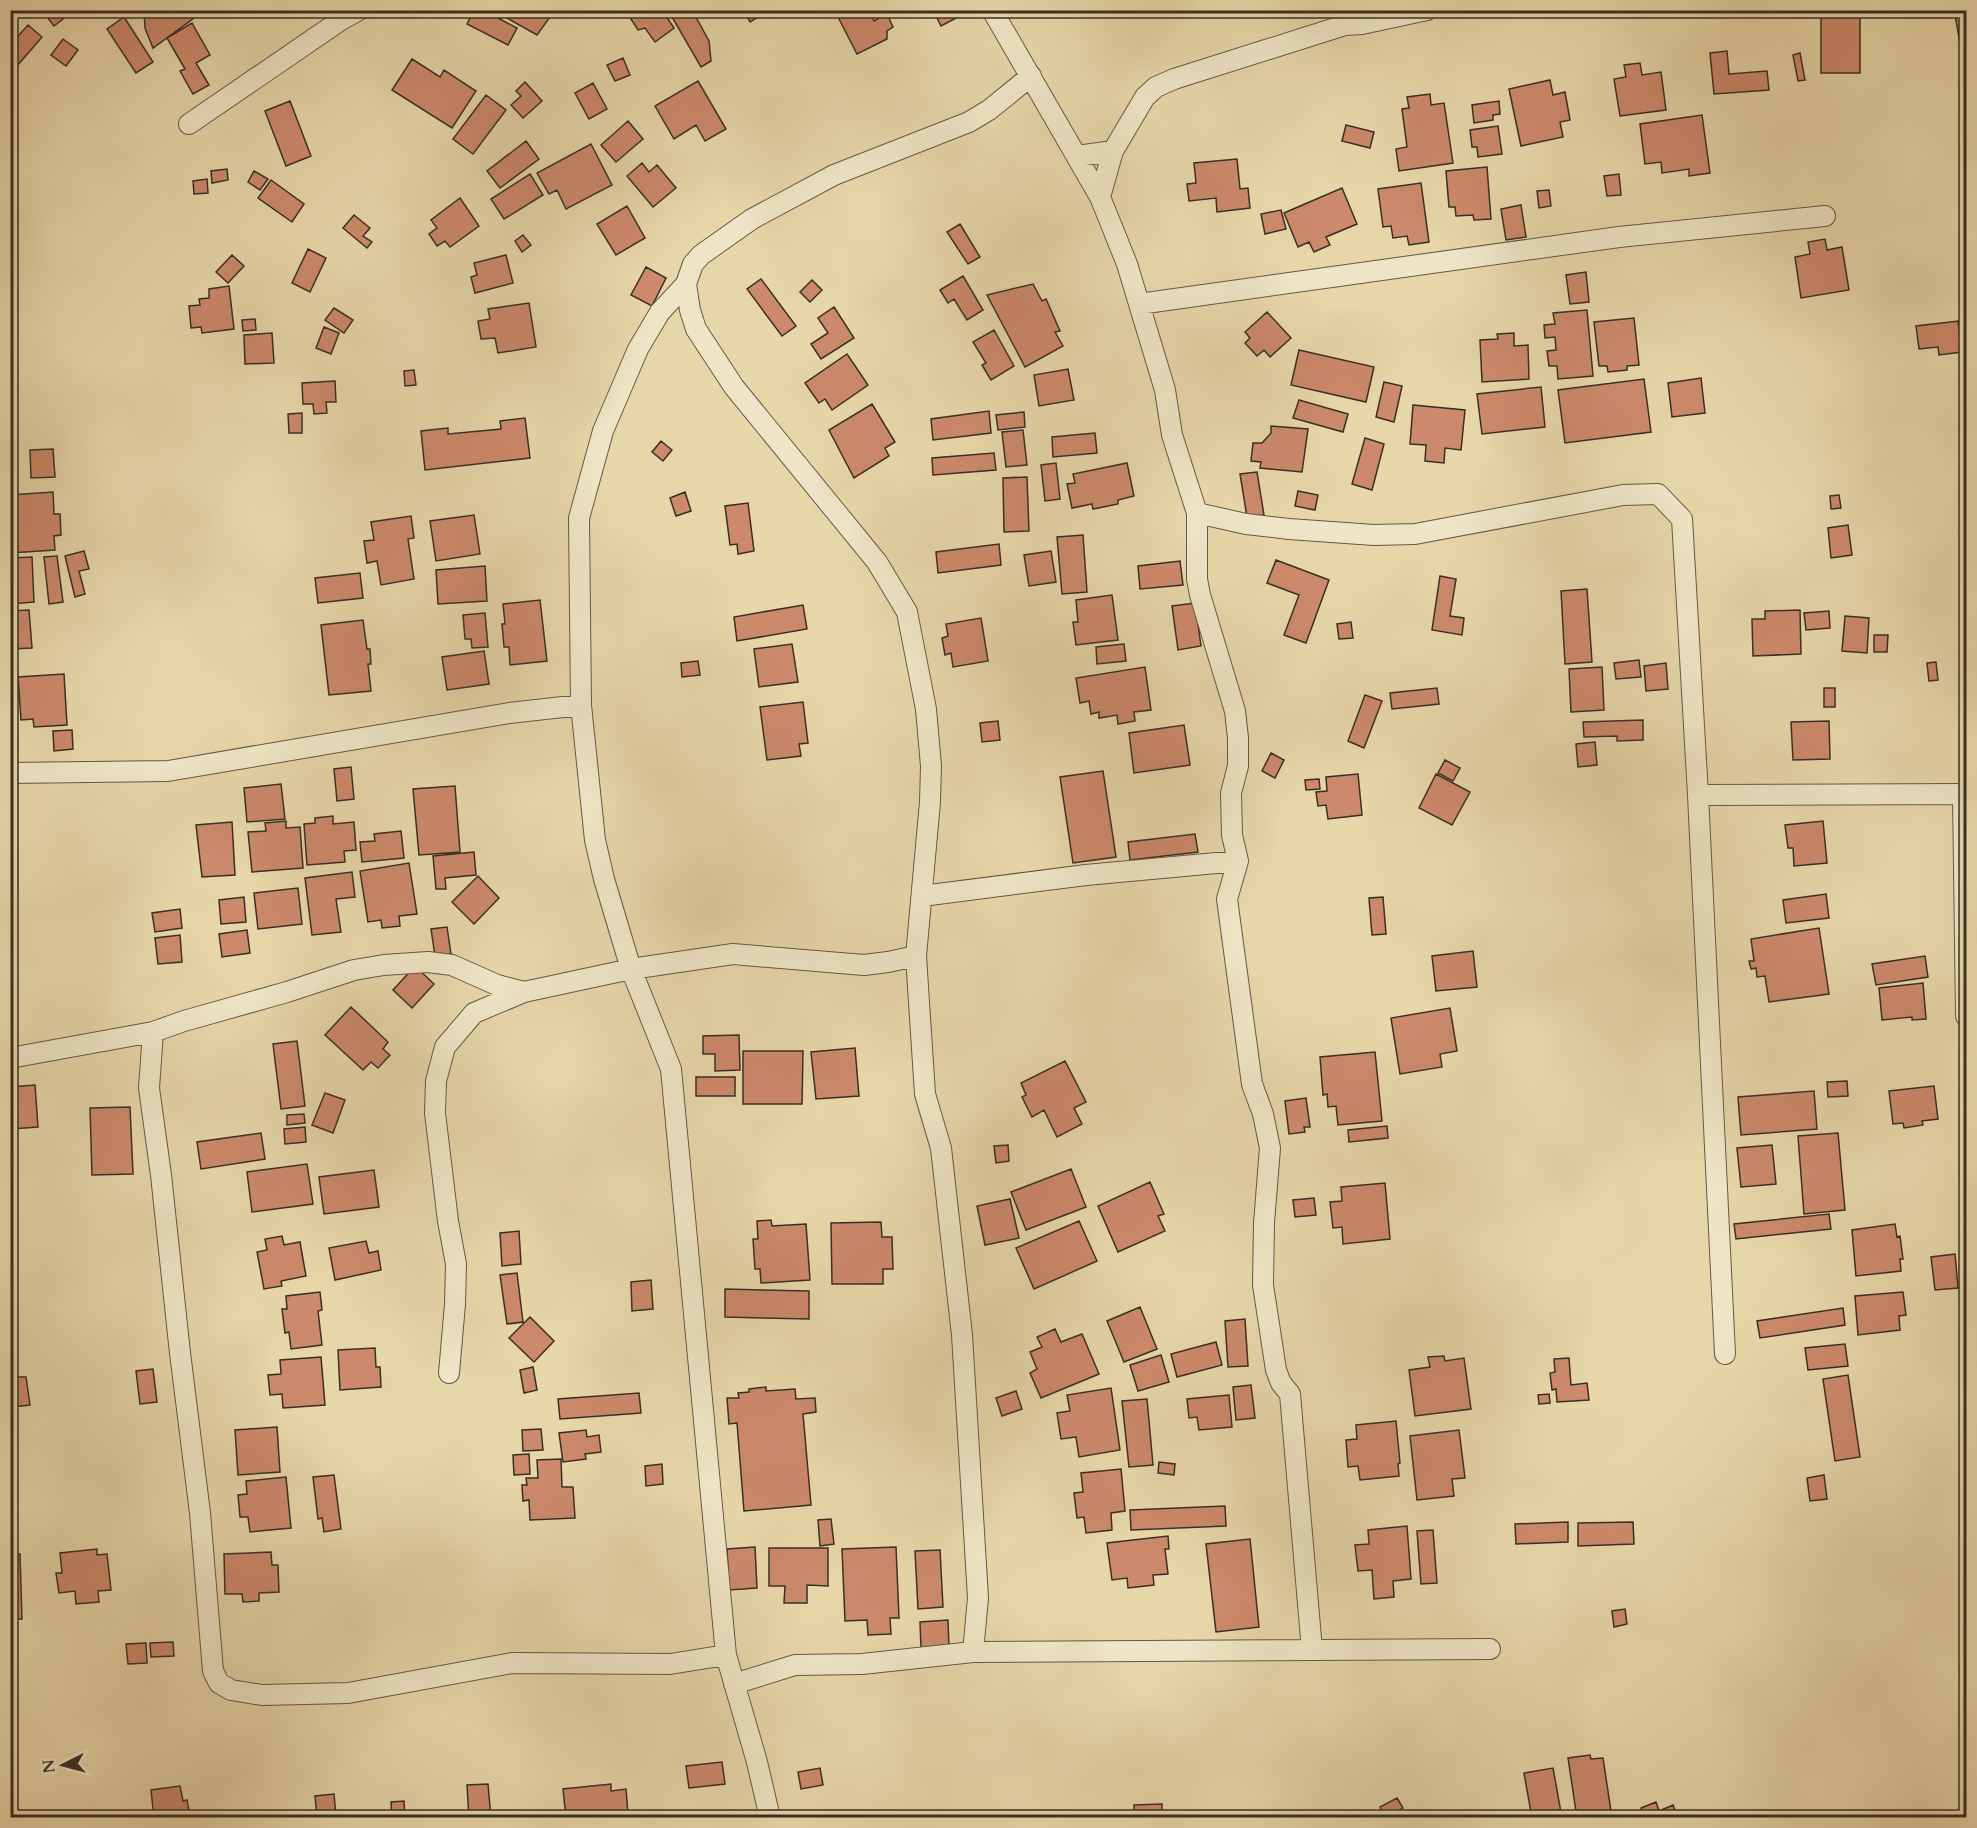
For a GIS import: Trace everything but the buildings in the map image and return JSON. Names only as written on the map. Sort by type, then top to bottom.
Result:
[{"type":"street","points":[[189,124],[359,10]]},
{"type":"street","points":[[992,10],[1100,197],[1127,264],[1165,390],[1172,435],[1197,513],[1197,579],[1200,595],[1235,711],[1239,752],[1231,793],[1232,835],[1238,861],[1227,899],[1252,1084],[1263,1114],[1270,1148],[1264,1223],[1263,1285],[1275,1370],[1281,1383],[1290,1394],[1312,1650]]},
{"type":"street","points":[[1100,197],[1113,151],[1145,97],[1156,87],[1174,79],[1345,25],[1390,19],[1427,10]]},
{"type":"street","points":[[770,1818],[757,1762],[726,1655],[671,1069],[631,969],[604,879],[595,840],[581,705],[579,518],[603,431],[638,349],[660,312],[686,284],[693,264],[701,255],[752,219],[834,175],[969,122],[989,110],[1031,76]]},
{"type":"street","points":[[1077,156],[1113,151]]},
{"type":"street","points":[[1139,304],[1619,237],[1825,216]]},
{"type":"street","points":[[686,284],[696,329],[734,387],[877,562],[907,612],[926,709],[931,766],[930,802],[916,956],[925,1094],[941,1148],[962,1335],[978,1598],[973,1652]]},
{"type":"street","points":[[1197,513],[1246,524],[1289,529],[1374,535],[1415,534],[1623,495],[1658,494],[1682,519],[1725,1354]]},
{"type":"street","points":[[10,773],[168,771],[508,713],[581,705]]},
{"type":"street","points":[[1698,795],[1965,794],[1966,1016]]},
{"type":"street","points":[[922,896],[1086,875],[1238,861]]},
{"type":"street","points":[[449,1373],[456,1263],[448,1221],[435,1113],[436,1081],[445,1047],[474,1013],[524,992],[631,969],[734,954],[864,965],[916,956]]},
{"type":"street","points":[[10,1058],[153,1032],[354,970],[384,965],[428,962],[452,965],[497,985],[524,992]]},
{"type":"street","points":[[153,1032],[149,1088],[200,1513],[213,1671],[219,1683],[231,1690],[262,1695],[348,1692],[512,1663],[670,1664],[726,1655]]},
{"type":"street","points":[[734,1684],[795,1665],[862,1664],[973,1652],[1490,1649]]}]
